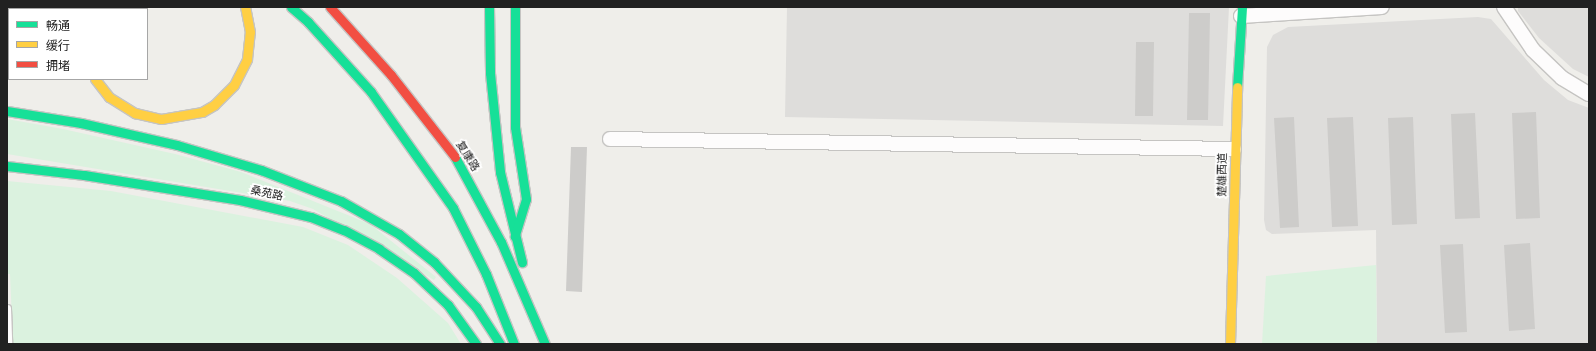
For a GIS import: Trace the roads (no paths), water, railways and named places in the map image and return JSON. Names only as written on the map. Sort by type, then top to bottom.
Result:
[{"type":"main road","points":[[96,80],[109,97],[119,104],[147,117],[175,119],[202,112],[214,105],[234,85],[247,59],[250,32],[245,7]]},
{"type":"main road","points":[[291,7],[308,22],[371,92],[414,150],[453,208],[486,274],[514,344]]},
{"type":"main road","name":"复康路","points":[[330,7],[391,75],[456,157],[501,242],[544,344]]},
{"type":"main road","points":[[489,7],[493,118],[500,172],[515,236],[544,344]]},
{"type":"main road","points":[[515,7],[515,127],[526,199],[515,236]]},
{"type":"main road","name":"楚雄西道","points":[[1230,344],[1234,149],[1242,12]]},
{"type":"main road","points":[[7,111],[81,123],[177,145],[275,175],[341,201],[399,234],[434,262],[476,307],[500,344]]},
{"type":"main road","name":"桑苑路","points":[[7,166],[84,175],[240,200],[311,217],[344,230],[379,249],[414,273],[448,305],[476,344]]},
{"type":"street","points":[[1242,12],[1382,7]]},
{"type":"street","points":[[1504,7],[1533,50],[1562,78],[1589,94]]},
{"type":"street","points":[[610,139],[1234,149]]},
{"type":"lane","points":[[7,308],[8,344]]}]
